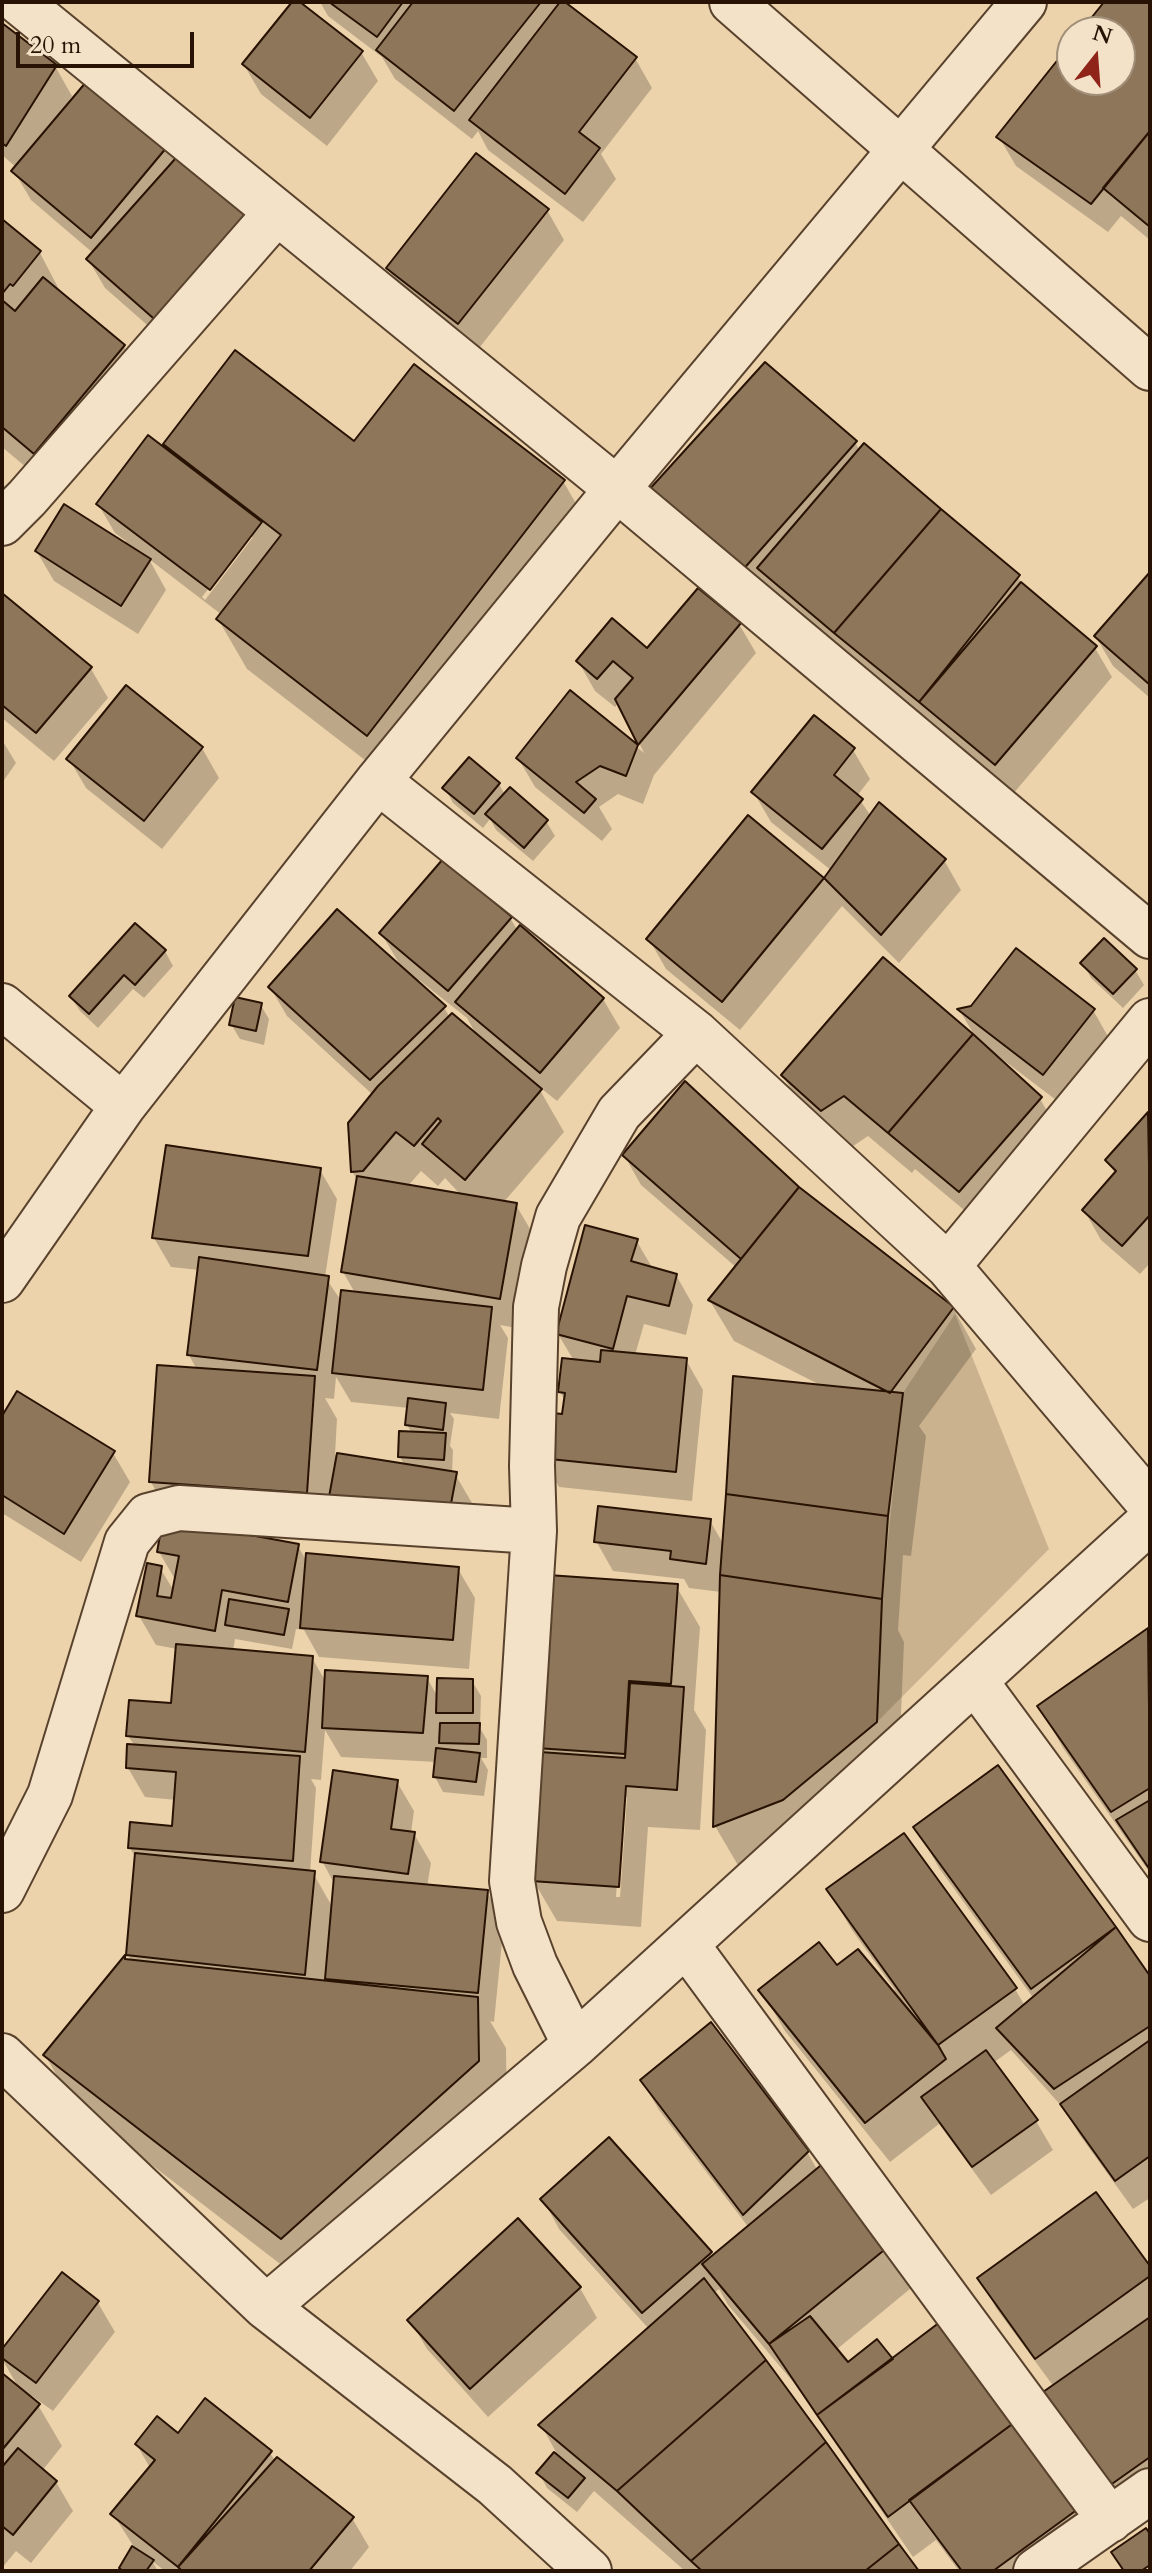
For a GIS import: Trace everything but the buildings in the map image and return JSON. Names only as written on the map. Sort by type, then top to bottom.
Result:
[{"type":"street","points":[[19,2],[617,489],[1150,936]]},
{"type":"street","points":[[732,2],[1150,368]]},
{"type":"street","points":[[2,1280],[123,1106],[378,781],[898,150],[1024,2]]},
{"type":"street","points":[[2,523],[277,212]]},
{"type":"street","points":[[378,781],[696,1033],[948,1266],[1150,1504]]},
{"type":"street","points":[[2,1006],[123,1106]]},
{"type":"street","points":[[948,1266],[1150,1021]]},
{"type":"street","points":[[575,2045],[535,1965],[519,1922],[512,1881],[534,1531],[532,1466],[536,1307],[558,1217],[619,1113],[696,1033]]},
{"type":"street","points":[[2,1890],[50,1795],[127,1542],[148,1516],[179,1508],[534,1531]]},
{"type":"street","points":[[266,2307],[575,2045],[1150,1521]]},
{"type":"street","points":[[975,1681],[1150,1919]]},
{"type":"street","points":[[686,1944],[1110,2520]]},
{"type":"street","points":[[2,2056],[266,2307],[495,2485],[589,2571]]},
{"type":"street","points":[[1036,2571],[1150,2491]]},
{"type":"shaded area","points":[[955,1314],[1049,1549],[877,1722],[882,1599],[903,1393]]}]
